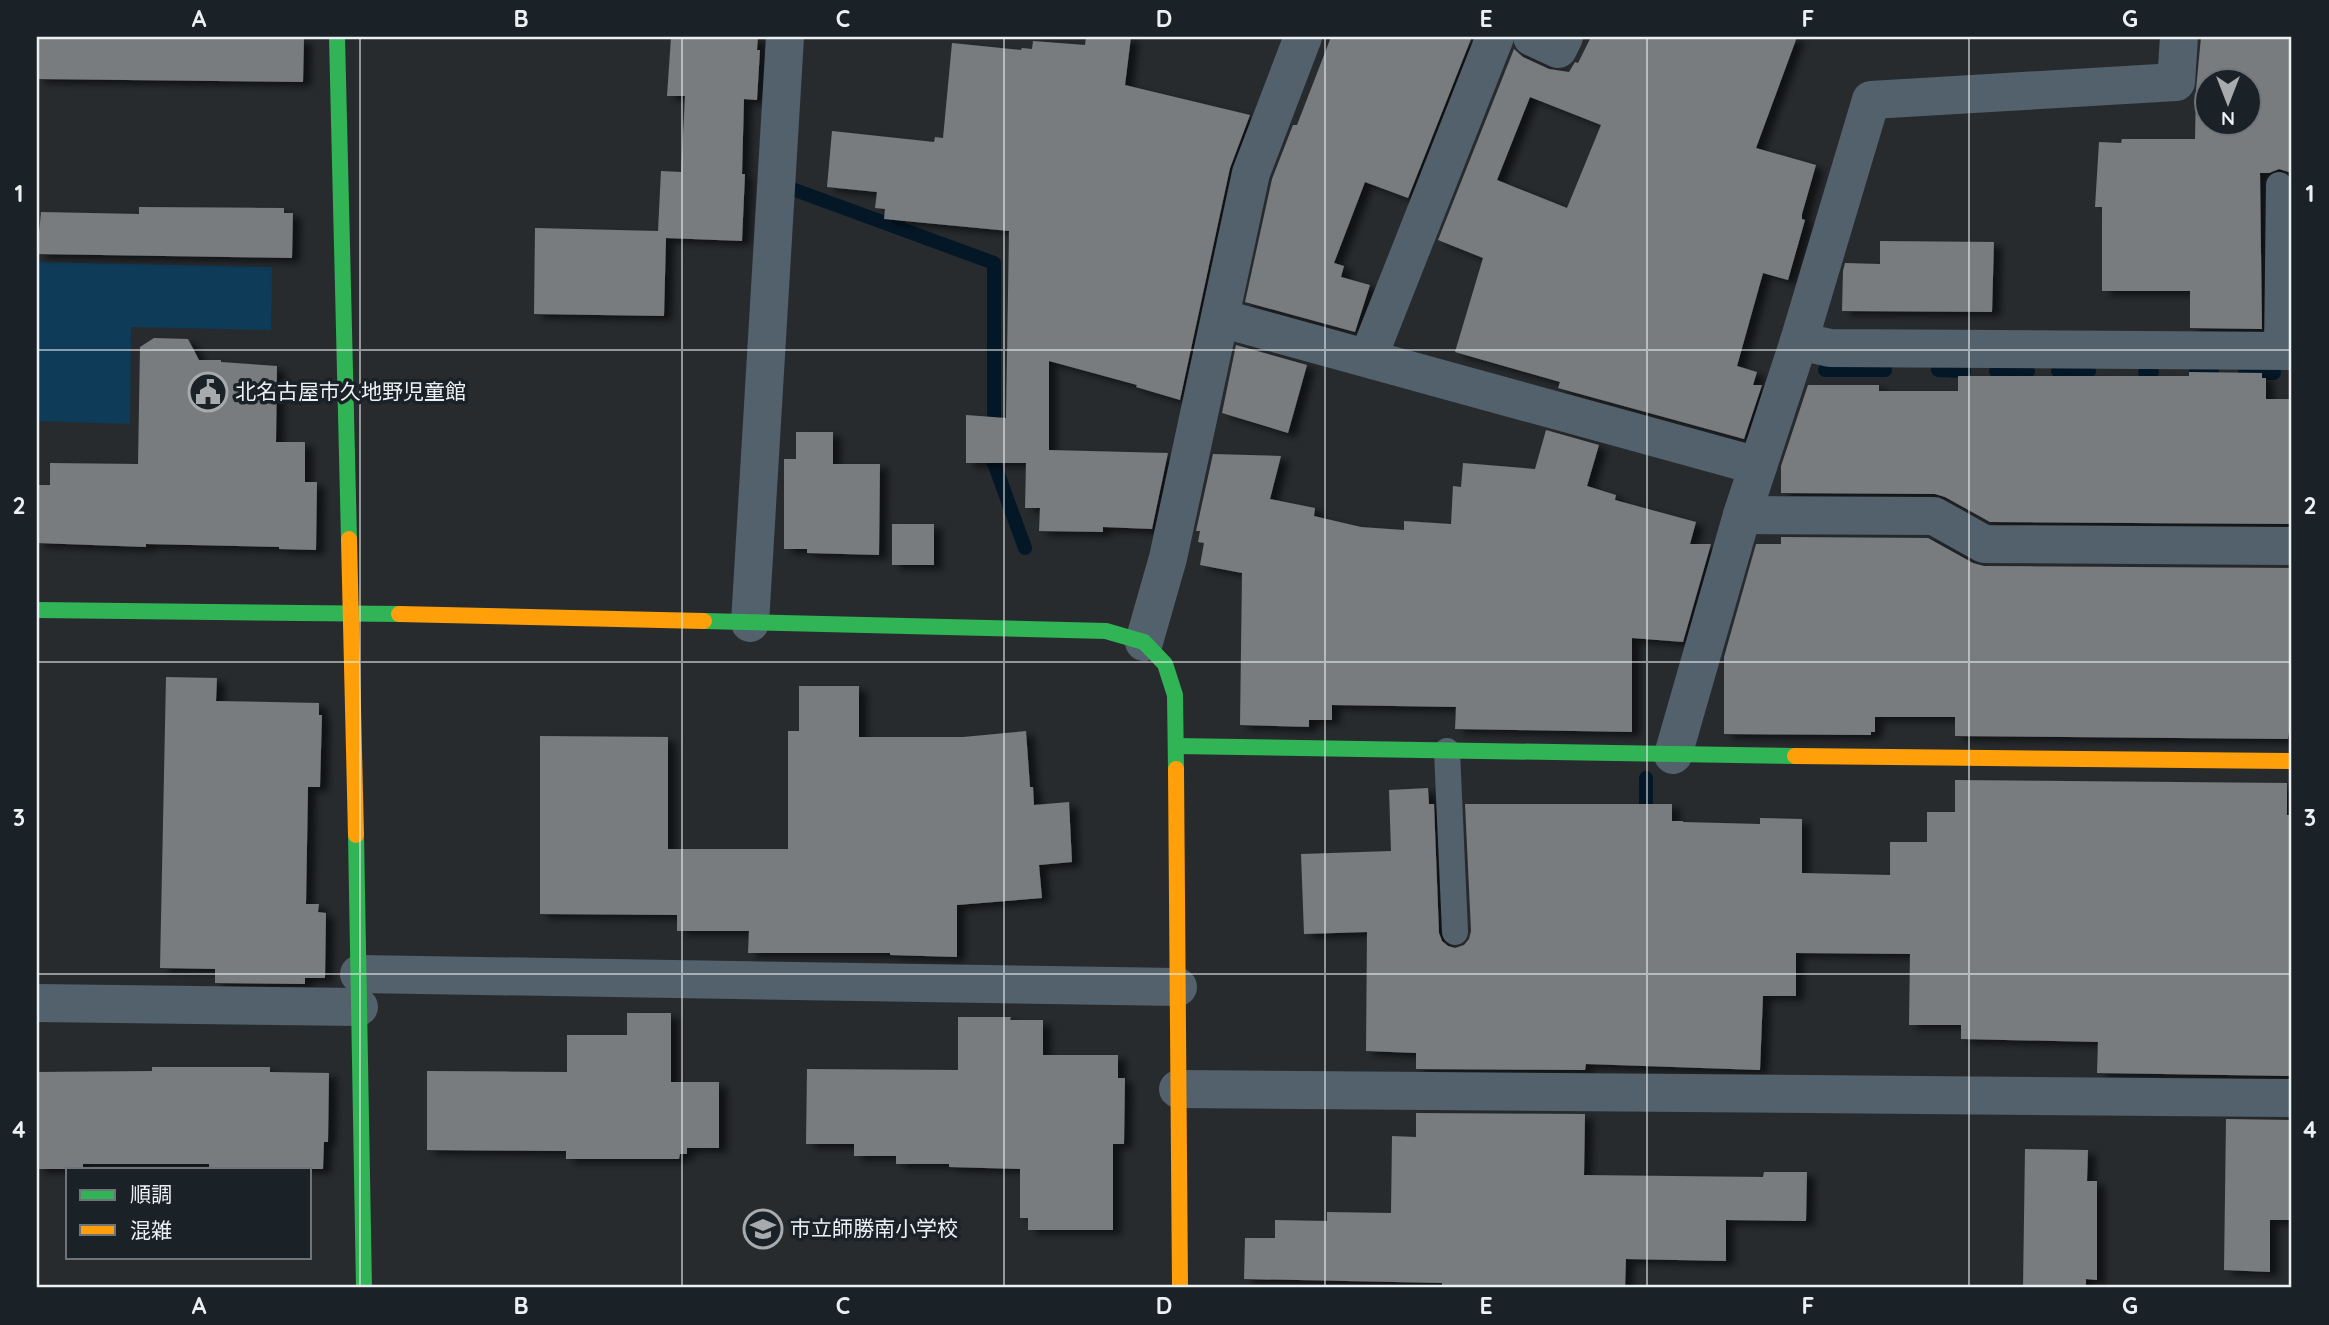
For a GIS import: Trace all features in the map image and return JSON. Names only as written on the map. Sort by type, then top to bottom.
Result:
[{"type":"street","points":[[337,37],[364,1288]]},
{"type":"street","points":[[750,623],[785,37]]},
{"type":"street","points":[[1144,642],[1168,558],[1251,173],[1303,37]]},
{"type":"street","points":[[1368,358],[1495,37]]},
{"type":"street","points":[[1532,37],[1558,49],[1564,37]]},
{"type":"street","points":[[1673,755],[1742,515],[1799,341],[1871,100],[2176,82],[2179,37]]},
{"type":"street","points":[[1220,318],[1758,466]]},
{"type":"street","points":[[1799,341],[1829,348],[2285,351]]},
{"type":"street","points":[[1742,515],[1934,516],[1984,544],[2292,546]]},
{"type":"street","points":[[37,611],[350,613],[1106,631],[1144,642],[1165,664],[1175,695],[1180,1288]]},
{"type":"street","points":[[1176,746],[1673,755],[2292,761]]},
{"type":"street","points":[[37,1003],[359,990],[1178,986]]},
{"type":"street","points":[[1178,1089],[2292,1098]]},
{"type":"lane","points":[[2279,185],[2285,351]]},
{"type":"lane","points":[[1447,751],[1455,932]]},
{"type":"shaded area","points":[[37,262],[272,267],[271,330],[131,327],[130,424],[37,421]]},
{"type":"building","points":[[37,37],[304,39],[303,82],[37,79]]},
{"type":"building","points":[[671,37],[758,37],[757,50],[760,50],[757,100],[744,99],[742,241],[666,238],[664,316],[534,314],[535,228],[658,231],[661,171],[681,172],[685,96],[667,96]]},
{"type":"building","points":[[1086,37],[1131,37],[1125,85],[1250,115],[1230,168],[1180,400],[1136,387],[1137,385],[1049,361],[1049,450],[1168,453],[1152,529],[1103,527],[1103,532],[1039,531],[1040,508],[1025,508],[1026,463],[966,463],[966,415],[1006,418],[1009,231],[884,219],[885,209],[875,208],[877,192],[827,187],[832,131],[934,142],[935,137],[943,138],[952,43],[1021,50],[1032,49],[1033,41],[1085,45]]},
{"type":"building","points":[[1331,37],[1471,39],[1408,198],[1365,182],[1334,263],[1344,266],[1341,277],[1370,285],[1355,332],[1245,302],[1272,179],[1293,125],[1297,125]]},
{"type":"building","points":[[1591,37],[1797,37],[1756,148],[1816,165],[1802,214],[1802,219],[1805,220],[1788,280],[1763,273],[1737,366],[1757,372],[1753,385],[1762,385],[1744,439],[1558,388],[1560,382],[1455,352],[1483,258],[1438,240],[1514,49],[1523,57],[1549,69],[1569,72],[1575,62],[1578,63]],"holes":[[[1530,97],[1601,125],[1567,208],[1497,180]]]},
{"type":"building","points":[[2201,37],[2292,37],[2292,173],[2279,169],[2260,173],[2262,329],[2190,328],[2190,291],[2102,291],[2102,207],[2095,207],[2099,142],[2121,143],[2122,139],[2195,139],[2195,136],[2262,136],[2262,66],[2198,66]]},
{"type":"building","points":[[139,207],[284,208],[284,213],[293,213],[292,258],[37,254],[41,212],[139,214]]},
{"type":"building","points":[[1880,241],[1994,242],[1992,312],[1842,311],[1845,263],[1880,264]]},
{"type":"building","points":[[154,338],[188,339],[199,360],[277,366],[276,442],[305,442],[305,482],[317,482],[316,550],[37,543],[37,485],[50,485],[50,463],[138,464],[140,347]]},
{"type":"building","points":[[1236,345],[1307,365],[1288,433],[1222,413]]},
{"type":"building","points":[[2189,372],[2262,373],[2262,378],[2266,378],[2266,399],[2292,399],[2292,524],[1990,522],[1935,494],[1781,493],[1781,466],[1808,385],[1879,385],[1879,391],[1958,391],[1958,376],[2189,376]]},
{"type":"building","points":[[1546,430],[1599,445],[1587,486],[1616,495],[1615,500],[1696,522],[1690,544],[1711,544],[1683,642],[1632,638],[1632,732],[1455,729],[1456,707],[1332,705],[1332,720],[1309,720],[1309,727],[1240,725],[1242,573],[1200,565],[1204,543],[1198,542],[1200,531],[1196,531],[1213,454],[1281,456],[1270,499],[1315,508],[1314,516],[1361,527],[1404,530],[1404,521],[1451,524],[1453,486],[1461,487],[1463,463],[1535,469]]},
{"type":"building","points":[[796,432],[833,432],[833,464],[880,464],[879,555],[807,553],[807,549],[784,549],[784,459],[796,459]]},
{"type":"building","points":[[892,524],[934,524],[934,565],[892,565]]},
{"type":"building","points":[[1781,537],[1928,538],[1973,563],[1984,566],[2292,568],[2292,731],[2289,731],[2288,739],[1955,736],[1955,717],[1875,717],[1875,732],[1871,732],[1871,735],[1724,734],[1724,657],[1756,544],[1781,544]]},
{"type":"building","points":[[166,677],[217,678],[216,701],[319,703],[319,715],[322,715],[320,787],[308,787],[306,904],[319,904],[318,912],[326,913],[325,978],[305,978],[305,984],[215,983],[215,969],[160,968]]},
{"type":"building","points":[[799,686],[859,686],[859,737],[963,737],[1026,731],[1034,805],[1069,802],[1072,862],[1039,865],[1042,898],[957,905],[957,957],[890,953],[748,953],[749,931],[677,931],[677,915],[540,914],[540,736],[668,737],[668,849],[788,849],[788,731],[799,731]]},
{"type":"building","points":[[1955,780],[2287,783],[2287,815],[2292,815],[2289,1076],[2097,1073],[2098,1042],[1961,1039],[1961,1025],[1909,1025],[1910,954],[1796,953],[1796,996],[1763,996],[1760,1070],[1586,1064],[1585,1070],[1416,1069],[1416,1053],[1366,1051],[1367,932],[1304,934],[1301,854],[1391,851],[1389,790],[1428,788],[1429,804],[1434,804],[1439,933],[1442,941],[1455,948],[1464,945],[1471,931],[1465,804],[1672,804],[1672,821],[1760,824],[1760,818],[1802,819],[1802,873],[1890,875],[1890,842],[1927,842],[1927,812],[1955,812]]},
{"type":"building","points":[[627,1013],[671,1013],[671,1082],[719,1082],[719,1148],[687,1148],[687,1154],[680,1154],[679,1159],[566,1159],[566,1151],[427,1150],[427,1071],[567,1072],[567,1035],[627,1035]]},
{"type":"building","points":[[958,1017],[1043,1020],[1043,1055],[1118,1055],[1118,1078],[1125,1078],[1124,1144],[1113,1144],[1113,1230],[1028,1230],[1028,1218],[1020,1218],[1020,1169],[949,1167],[949,1164],[896,1164],[896,1156],[854,1156],[854,1144],[806,1144],[807,1069],[958,1070]]},
{"type":"building","points":[[152,1067],[270,1067],[270,1072],[329,1073],[328,1142],[324,1142],[323,1169],[209,1168],[209,1164],[83,1164],[83,1168],[37,1169],[37,1072],[152,1071]]},
{"type":"building","points":[[1416,1113],[1585,1114],[1584,1175],[1763,1177],[1764,1172],[1807,1172],[1806,1221],[1726,1220],[1726,1261],[1626,1259],[1625,1288],[1442,1288],[1442,1283],[1244,1279],[1245,1238],[1275,1238],[1275,1220],[1327,1221],[1327,1212],[1391,1213],[1392,1136],[1416,1137]]},
{"type":"building","points":[[2226,1119],[2289,1120],[2289,1142],[2292,1142],[2292,1220],[2270,1220],[2270,1272],[2224,1270]]},
{"type":"building","points":[[2025,1149],[2088,1150],[2087,1181],[2097,1181],[2097,1280],[2086,1279],[2086,1288],[2023,1288]]},
{"type":"waterway","points":[[795,190],[994,263],[994,463],[1025,548]]},
{"type":"waterway","points":[[1825,370],[1885,370]]},
{"type":"waterway","points":[[1938,370],[1964,371]]},
{"type":"waterway","points":[[1996,371],[2028,371]]},
{"type":"waterway","points":[[2058,371],[2089,371]]},
{"type":"waterway","points":[[2145,372],[2152,372]]},
{"type":"waterway","points":[[2196,372],[2212,372]]},
{"type":"waterway","points":[[2245,372],[2274,373]]},
{"type":"waterway","points":[[1646,778],[1646,822]]},
{"type":"traffic: fast","points":[[337,37],[349,539]]},
{"type":"traffic: fast","points":[[37,610],[399,614]]},
{"type":"traffic: fast","points":[[704,621],[1106,631],[1144,642],[1165,664],[1175,695],[1176,769]]},
{"type":"traffic: fast","points":[[1176,746],[1795,756]]},
{"type":"traffic: fast","points":[[356,835],[364,1288]]},
{"type":"traffic: slow","points":[[349,539],[356,835]]},
{"type":"traffic: slow","points":[[399,614],[704,621]]},
{"type":"traffic: slow","points":[[1795,756],[2292,761]]},
{"type":"traffic: slow","points":[[1176,769],[1180,1288]]},
{"type":"place","name":"北名古屋市久地野児童館","points":[[208,392]]},
{"type":"place","name":"市立師勝南小学校","points":[[763,1229]]}]
